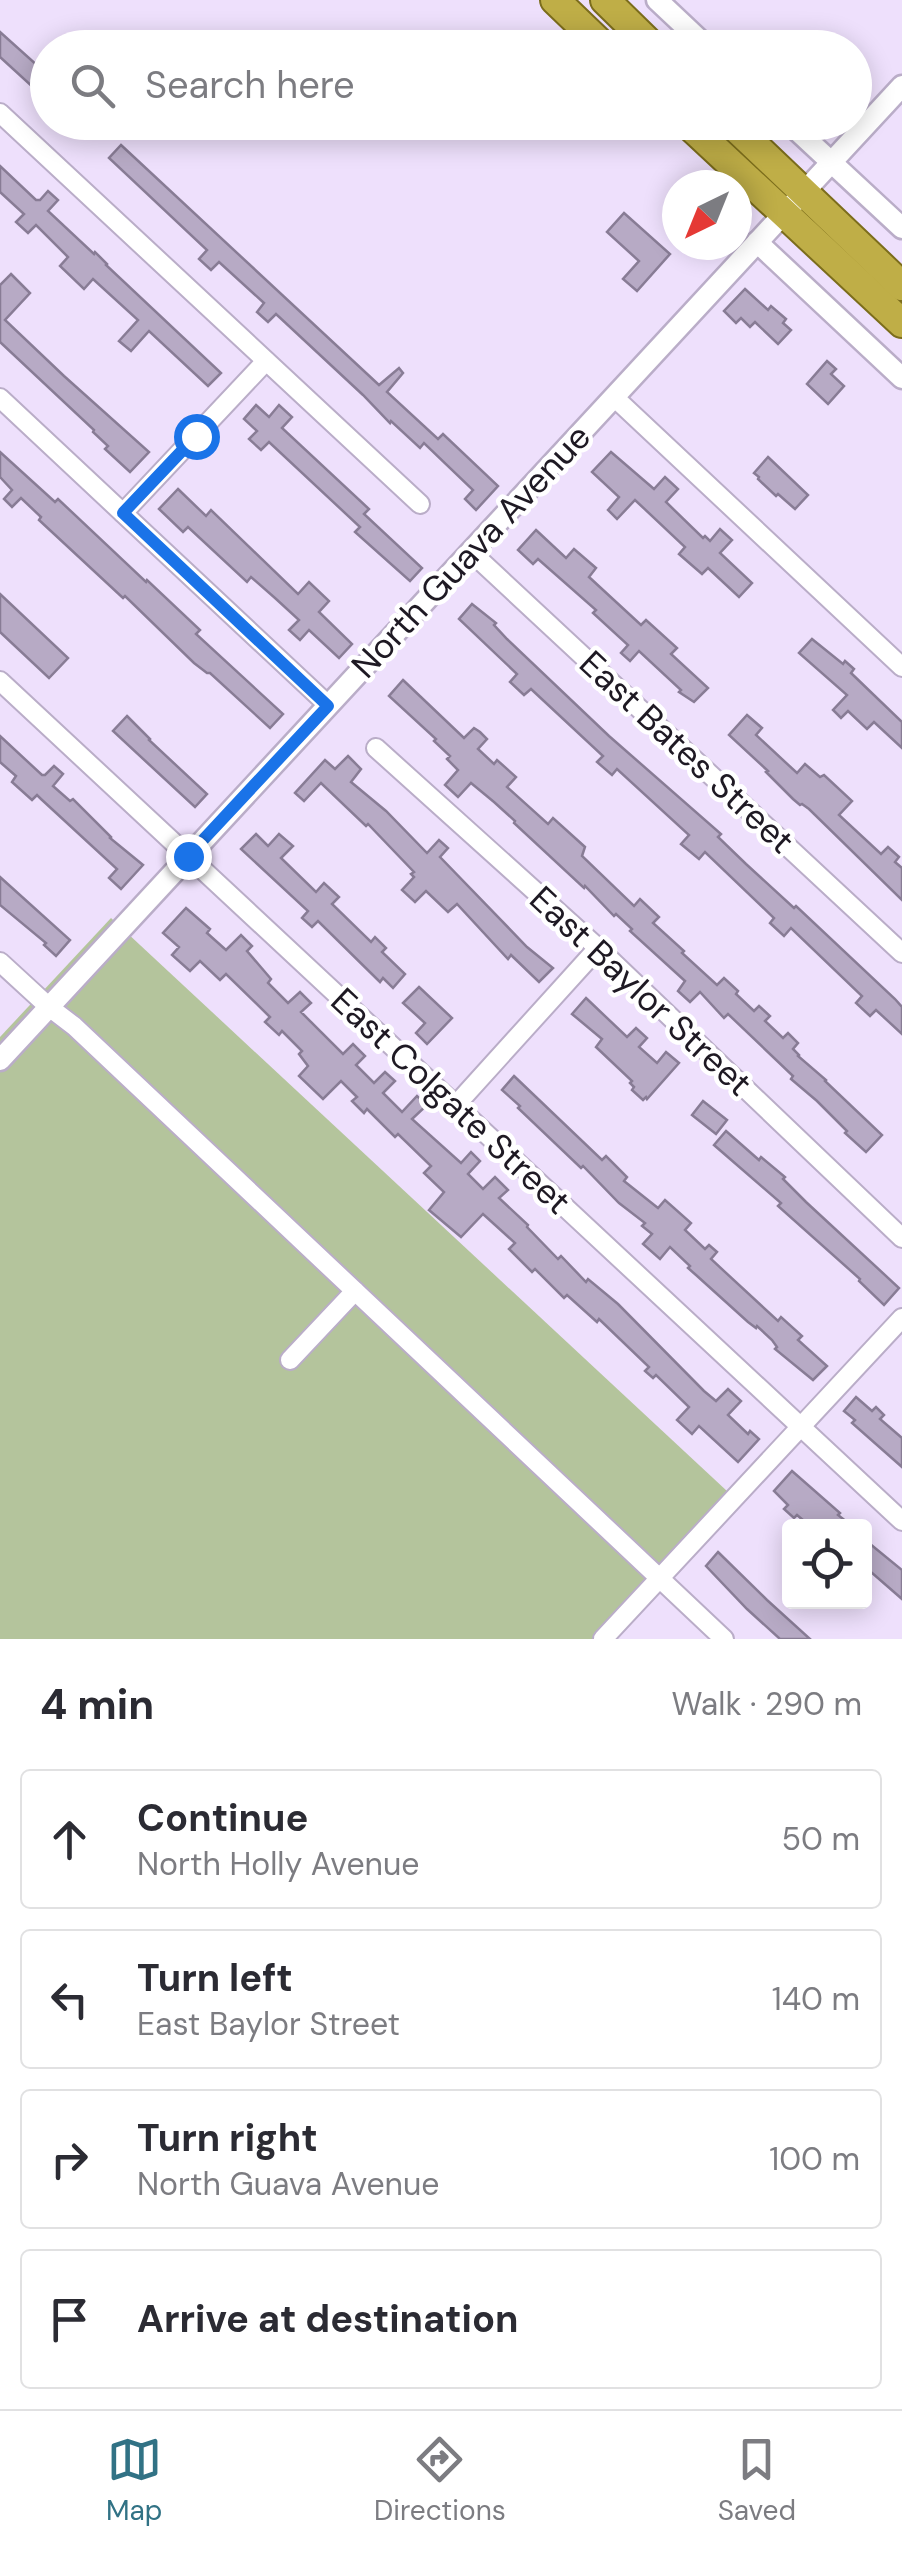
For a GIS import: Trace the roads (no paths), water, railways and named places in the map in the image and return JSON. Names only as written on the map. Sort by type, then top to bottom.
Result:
[{"type":"highway","points":[[555,0],[586,30]]},
{"type":"highway","points":[[605,0],[636,30]]},
{"type":"highway","points":[[710,140],[902,286]]},
{"type":"highway","points":[[744,140],[793,203],[902,324]]},
{"type":"street","points":[[657,0],[689,30]]},
{"type":"street","name":"North Guava Avenue","points":[[872,118],[902,86]]},
{"type":"street","points":[[0,112],[420,504]]},
{"type":"street","points":[[807,140],[902,228]]},
{"type":"street","name":"North Guava Avenue","points":[[0,1060],[852,140]]},
{"type":"street","points":[[757,242],[902,378]]},
{"type":"street","points":[[123,513],[266,361]]},
{"type":"street","points":[[614,397],[902,667]]},
{"type":"street","points":[[0,398],[328,706]]},
{"type":"street","name":"East Bates Street","points":[[471,552],[902,953]]},
{"type":"street","name":"East Colgate Street","points":[[0,681],[902,1521]]},
{"type":"street","name":"East Baylor Street","points":[[376,748],[598,948],[902,1238]]},
{"type":"street","points":[[455,1106],[598,948]]},
{"type":"street","points":[[0,962],[74,1026],[724,1639]]},
{"type":"street","points":[[290,1360],[354,1291]]},
{"type":"street","points":[[603,1639],[902,1318]]}]
